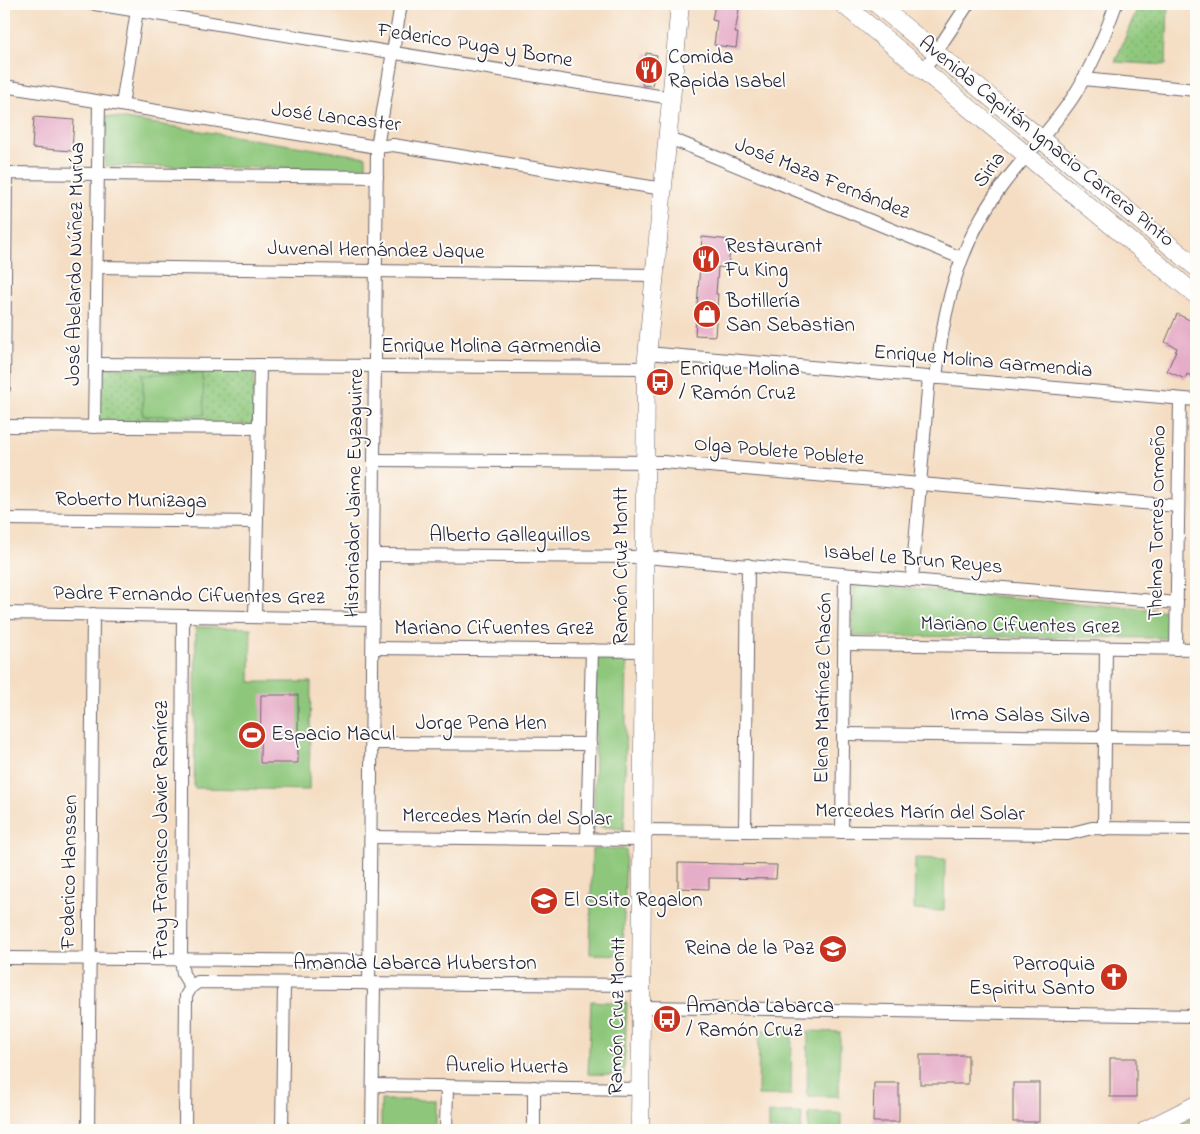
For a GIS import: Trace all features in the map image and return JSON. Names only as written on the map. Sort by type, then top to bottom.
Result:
[{"type":"street","name":"Federico Puga y Borne","points":[[95,4],[138,7],[393,53],[671,98]]},
{"type":"street","name":"Historiador Jaime Eyzaguirre","points":[[372,1130],[372,984],[370,961],[377,148],[401,4]]},
{"type":"street","name":"Ramón Cruz Montt","points":[[640,1130],[647,361],[680,4]]},
{"type":"street","name":"Avenida Capitán Ignacio Carrera Pinto","points":[[843,4],[1196,295]]},
{"type":"street","name":"Avenida Capitán Ignacio Carrera Pinto","points":[[877,4],[1196,267]]},
{"type":"street","points":[[924,70],[968,4]]},
{"type":"street","name":"Siria","points":[[912,580],[932,378],[945,314],[961,258],[970,237],[989,203],[1065,107],[1083,79],[1096,54],[1116,4]]},
{"type":"street","points":[[122,105],[138,7]]},
{"type":"street","points":[[1083,79],[1196,90]]},
{"type":"street","name":"José Lancaster","points":[[4,86],[377,148],[393,145],[663,189]]},
{"type":"street","name":"José Abelardo Núñez Murúa","points":[[94,427],[99,102]]},
{"type":"street","name":"José Maza Fernández","points":[[668,137],[961,258]]},
{"type":"street","points":[[4,388],[6,173],[377,176]]},
{"type":"street","name":"Juvenal Hernández Jaque","points":[[96,267],[655,275]]},
{"type":"street","name":"Enrique Molina Garmendia","points":[[95,364],[376,366],[647,361],[932,378],[1196,400]]},
{"type":"street","points":[[255,617],[260,365]]},
{"type":"street","name":"Thelma Torres Ormeño","points":[[1176,648],[1180,399]]},
{"type":"street","points":[[4,426],[258,428]]},
{"type":"street","name":"Olga Poblete Poblete","points":[[375,460],[663,462],[1178,506]]},
{"type":"street","name":"Roberto Munizaga","points":[[4,519],[257,522]]},
{"type":"street","name":"Alberto Galleguillos","points":[[374,554],[645,557]]},
{"type":"street","name":"Isabel Le Brun Reyes","points":[[645,557],[1177,603]]},
{"type":"street","points":[[745,831],[748,565]]},
{"type":"street","name":"Elena Martínez Chacón","points":[[842,832],[845,575]]},
{"type":"street","name":"Padre Fernando Cifuentes Grez","points":[[4,613],[373,619]]},
{"type":"street","name":"Federico Hanssen","points":[[88,1130],[92,614]]},
{"type":"street","name":"Fray Francisco Javier Ramírez","points":[[183,616],[181,960],[183,974],[191,987],[187,992],[186,999],[185,1130]]},
{"type":"street","name":"Mariano Cifuentes Grez","points":[[844,644],[1196,649]]},
{"type":"street","name":"Mariano Cifuentes Grez","points":[[373,648],[644,650]]},
{"type":"street","points":[[1104,828],[1106,648]]},
{"type":"street","points":[[587,839],[592,650]]},
{"type":"street","name":"Irma Salas Silva","points":[[843,734],[1196,738]]},
{"type":"street","name":"Jorge Pena Hen","points":[[372,743],[590,744]]},
{"type":"street","name":"Mercedes Marín del Solar","points":[[371,837],[587,839],[745,831],[1068,834],[1087,829],[1104,828],[1196,829]]},
{"type":"street","name":"Amanda Labarca Huberston","points":[[4,958],[370,961]]},
{"type":"street","name":"Amanda Labarca Huberston","points":[[191,987],[202,982],[641,985]]},
{"type":"street","points":[[282,1130],[284,983]]},
{"type":"street","points":[[641,1007],[1196,1016]]},
{"type":"street","name":"Aurelio Huerta","points":[[373,1085],[640,1089]]},
{"type":"street","points":[[446,1130],[447,1086]]},
{"type":"street","points":[[534,1088],[534,1130]]},
{"type":"street","points":[[1146,1130],[1196,1105]]},
{"type":"green space","points":[[1139,4],[1168,4],[1166,65],[1115,62]]},
{"type":"green space","points":[[106,116],[366,157],[366,169],[105,166]]},
{"type":"green space","points":[[99,368],[255,368],[253,425],[98,422]]},
{"type":"green space","points":[[203,373],[204,415],[143,416],[143,374]]},
{"type":"green space","points":[[854,584],[1170,611],[1168,638],[852,636]]},
{"type":"green space","name":"Espacio Macul","points":[[196,627],[251,628],[250,682],[311,682],[309,790],[194,788]]},
{"type":"green space","points":[[596,655],[627,657],[624,829],[594,826]]},
{"type":"green space","points":[[592,849],[626,849],[623,955],[590,954]]},
{"type":"green space","points":[[915,858],[945,859],[944,911],[914,910]]},
{"type":"green space","points":[[591,1001],[627,1003],[624,1075],[588,1074]]},
{"type":"green space","points":[[759,1030],[792,1030],[791,1095],[758,1095]]},
{"type":"green space","points":[[808,1031],[840,1032],[839,1096],[807,1096]]},
{"type":"green space","points":[[381,1100],[435,1100],[435,1130],[381,1130]]},
{"type":"green space","points":[[769,1113],[802,1113],[801,1130],[769,1130]]},
{"type":"green space","points":[[809,1113],[841,1113],[841,1130],[808,1130]]},
{"type":"green space","points":[[1196,1116],[1196,1130],[1166,1130]]},
{"type":"building","points":[[715,4],[733,4],[734,8],[739,9],[735,33],[738,33],[736,48],[714,45],[717,21],[712,20]]},
{"type":"building","name":"Comida Rapida Isabel","points":[[646,53],[657,55],[652,86],[642,85]]},
{"type":"building","points":[[34,117],[74,120],[72,151],[32,148]]},
{"type":"building","points":[[702,237],[731,240],[728,268],[718,267],[715,336],[695,335]]},
{"type":"building","points":[[1177,314],[1196,323],[1196,378],[1187,374],[1185,379],[1167,371],[1177,348],[1165,342]]},
{"type":"building","points":[[261,695],[298,695],[298,763],[260,763]]},
{"type":"building","points":[[678,863],[777,865],[776,879],[709,878],[709,889],[678,888]]},
{"type":"building","points":[[920,1055],[968,1055],[968,1084],[920,1084]]},
{"type":"building","points":[[1110,1058],[1136,1058],[1136,1097],[1110,1097]]},
{"type":"building","points":[[874,1083],[899,1083],[899,1122],[873,1122]]},
{"type":"building","points":[[1013,1083],[1039,1083],[1039,1122],[1013,1122]]},
{"type":"place","name":"Comida Rapida Isabel","points":[[649,70]]},
{"type":"place","name":"Restaurant Fu King","points":[[706,259]]},
{"type":"place","name":"Botillería San Sebastian","points":[[707,314]]},
{"type":"place","name":"Enrique Molina / Ramón Cruz","points":[[660,382]]},
{"type":"place","name":"Espacio Macul","points":[[252,735]]},
{"type":"place","name":"El Osito Regalon","points":[[544,901]]},
{"type":"place","name":"Reina de la Paz","points":[[833,949]]},
{"type":"place","name":"Parroquia Espiritu Santo","points":[[1114,977]]},
{"type":"place","name":"Amanda Labarca / Ramón Cruz","points":[[667,1019]]}]
